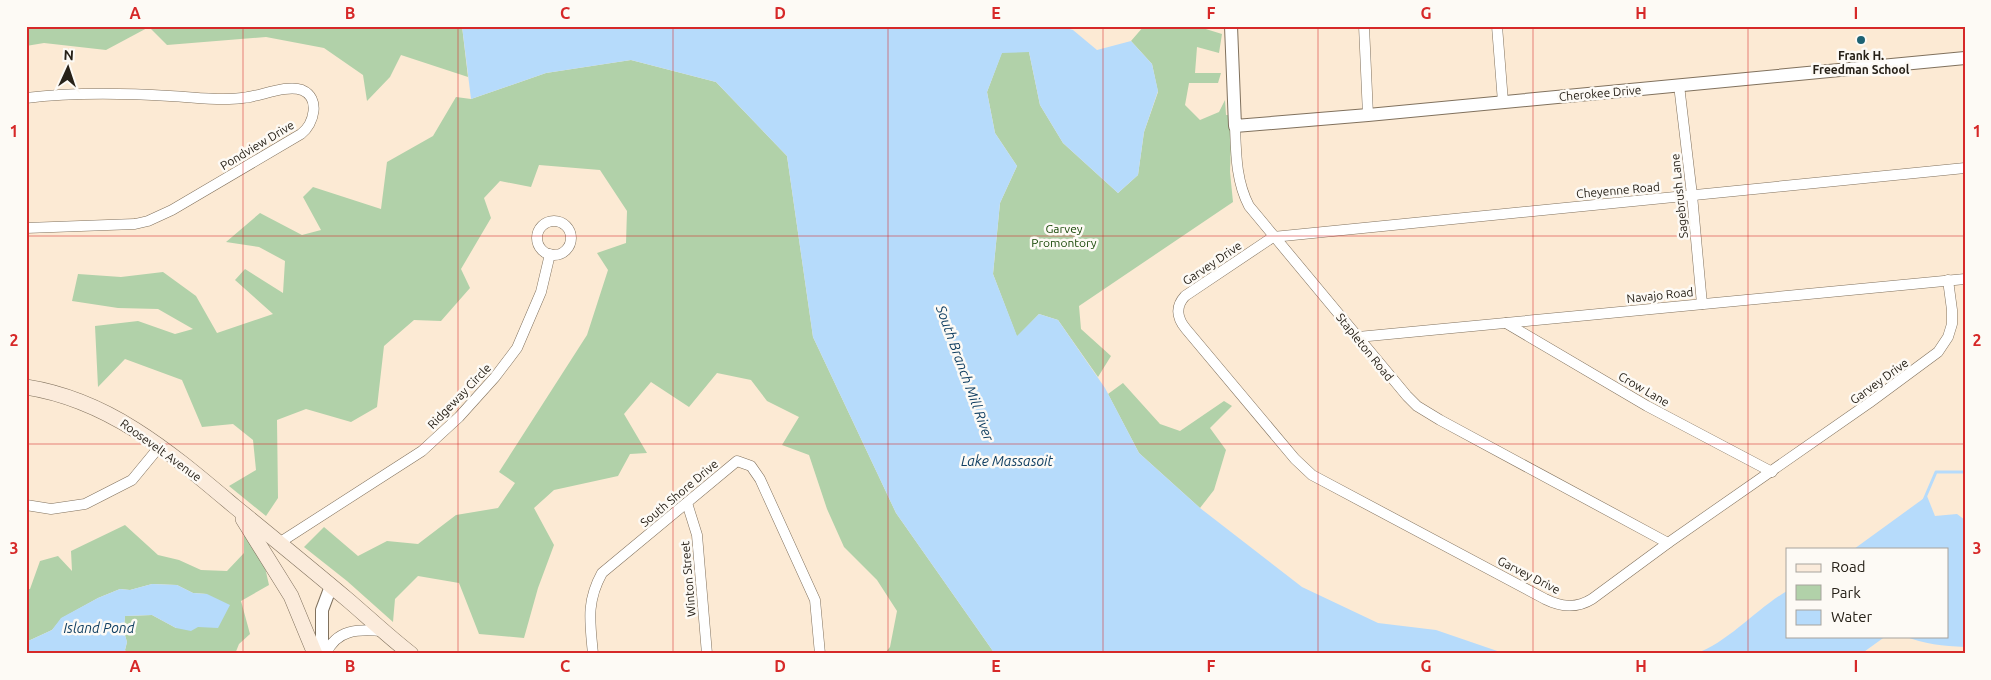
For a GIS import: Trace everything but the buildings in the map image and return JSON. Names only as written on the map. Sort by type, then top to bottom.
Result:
[{"type":"main road","name":"Roosevelt Avenue","points":[[26,387],[72,399],[102,410],[123,421],[160,446],[411,654]]},
{"type":"main road","name":"Roosevelt Avenue","points":[[234,506],[291,596],[315,654]]},
{"type":"street","name":"Stapleton Road","points":[[1231,26],[1237,168],[1242,190],[1249,206],[1402,391],[1422,409],[1668,543]]},
{"type":"street","points":[[1364,26],[1368,116]]},
{"type":"street","points":[[1497,26],[1503,102]]},
{"type":"street","name":"Cherokee Drive","points":[[1235,126],[1368,116],[1965,58]]},
{"type":"street","name":"Sagebrush Lane","points":[[1679,85],[1702,304]]},
{"type":"street","name":"Pondview Drive","points":[[26,98],[111,93],[238,99],[293,89],[307,93],[312,100],[314,109],[310,124],[301,134],[156,218],[134,224],[26,228]]},
{"type":"street","name":"Cheyenne Road","points":[[1273,237],[1965,168]]},
{"type":"street","name":"Garvey Drive","points":[[1273,237],[1185,296],[1179,306],[1179,317],[1184,326],[1288,451],[1312,475],[1545,599],[1563,606],[1584,604],[1901,380],[1943,347],[1952,324],[1948,280]]},
{"type":"street","name":"Ridgeway Circle","points":[[279,543],[422,451],[459,417],[496,377],[517,348],[541,292],[550,254]]},
{"type":"street","name":"Navajo Road","points":[[1358,337],[1965,279]]},
{"type":"street","name":"Crow Lane","points":[[1506,323],[1647,406],[1772,472]]},
{"type":"street","points":[[26,505],[51,508],[85,504],[132,480],[160,446]]},
{"type":"street","name":"South Shore Drive","points":[[593,654],[590,619],[593,589],[602,573],[737,461],[751,466],[760,479],[814,600],[820,654]]},
{"type":"street","name":"Winton Street","points":[[687,502],[697,534],[707,654]]},
{"type":"street","points":[[322,654],[322,610],[331,586]]},
{"type":"street","points":[[326,654],[332,643],[347,632],[358,630],[382,631]]},
{"type":"green space","points":[[26,26],[356,26],[368,29],[379,26],[462,26],[468,77],[401,55],[390,77],[367,101],[363,75],[324,48],[266,37],[167,45],[149,27],[106,50],[44,43],[26,46]]},
{"type":"green space","name":"Garvey Promontory","points":[[1144,26],[1196,26],[1222,34],[1219,53],[1197,47],[1195,73],[1221,73],[1218,83],[1189,83],[1185,105],[1200,120],[1219,112],[1225,100],[1226,115],[1232,115],[1230,172],[1233,202],[1079,306],[1081,329],[1111,356],[1098,377],[1058,320],[1039,314],[1017,337],[993,274],[1000,203],[1017,166],[995,133],[987,92],[1002,52],[1029,52],[1040,105],[1063,143],[1118,193],[1138,175],[1144,132],[1158,92],[1152,64],[1131,41]]},
{"type":"green space","points":[[631,60],[716,82],[787,156],[813,337],[896,513],[995,654],[884,654],[890,647],[897,611],[877,580],[844,547],[827,509],[809,455],[782,445],[799,417],[767,401],[751,380],[717,373],[689,407],[651,382],[624,414],[647,453],[630,454],[618,476],[554,490],[534,508],[554,545],[538,588],[524,638],[479,634],[459,583],[418,576],[395,599],[393,622],[347,581],[304,547],[324,527],[358,556],[387,541],[418,544],[456,515],[498,508],[515,483],[499,472],[587,335],[608,270],[597,253],[626,243],[627,211],[600,170],[539,165],[531,187],[500,181],[484,198],[491,218],[461,269],[470,288],[441,321],[414,320],[384,346],[377,407],[351,422],[306,409],[277,420],[278,498],[266,516],[229,486],[256,470],[253,440],[233,424],[202,427],[182,380],[125,359],[98,387],[95,326],[138,321],[175,334],[193,329],[158,309],[118,308],[72,301],[78,274],[121,277],[163,272],[196,296],[217,333],[273,314],[235,280],[245,269],[283,293],[285,261],[259,247],[226,242],[260,213],[302,235],[321,230],[303,197],[313,187],[381,209],[387,162],[433,136],[456,97],[471,99],[546,73]]},
{"type":"green space","points":[[1123,383],[1160,424],[1180,431],[1224,401],[1232,406],[1210,428],[1226,450],[1214,490],[1200,508],[1139,453],[1108,394]]},
{"type":"green space","points":[[125,525],[158,555],[179,560],[201,570],[227,571],[244,553],[244,534],[264,563],[269,585],[241,601],[250,634],[239,644],[235,654],[127,654],[125,650],[127,642],[124,632],[125,616],[152,615],[176,628],[207,594],[193,593],[177,585],[152,584],[130,590],[120,589],[98,598],[62,618],[52,630],[26,642],[26,589],[30,589],[40,561],[58,556],[72,571],[71,551]]},
{"type":"water","name":"Lake Massasoit","points":[[462,26],[1059,26],[1073,30],[1097,50],[1131,41],[1152,64],[1158,91],[1144,132],[1138,175],[1118,193],[1063,143],[1040,105],[1029,52],[1002,53],[987,92],[995,133],[1017,166],[1000,203],[993,274],[1017,336],[1039,314],[1058,320],[1105,388],[1139,453],[1200,508],[1302,587],[1378,623],[1436,630],[1506,654],[995,654],[896,513],[813,337],[787,156],[716,82],[631,60],[546,73],[471,99]]},
{"type":"water","points":[[1927,496],[1935,516],[1957,514],[1965,520],[1965,647],[1934,644],[1910,638],[1948,638],[1948,548],[1855,548]]},
{"type":"water","name":"Island Pond","points":[[152,584],[177,585],[193,593],[207,594],[230,605],[218,628],[198,627],[191,631],[176,628],[152,615],[125,616],[124,632],[127,642],[125,650],[127,654],[26,654],[26,642],[52,630],[61,618],[98,598],[120,589],[130,590]]},
{"type":"water","points":[[1786,592],[1786,638],[1883,638],[1861,654],[1695,654],[1731,634]]},
{"type":"waterway","name":"South Branch Mill River","points":[[1924,500],[1936,472],[1965,472]]},
{"type":"place","name":"Frank H. Freedman School","points":[[1861,40]]}]
